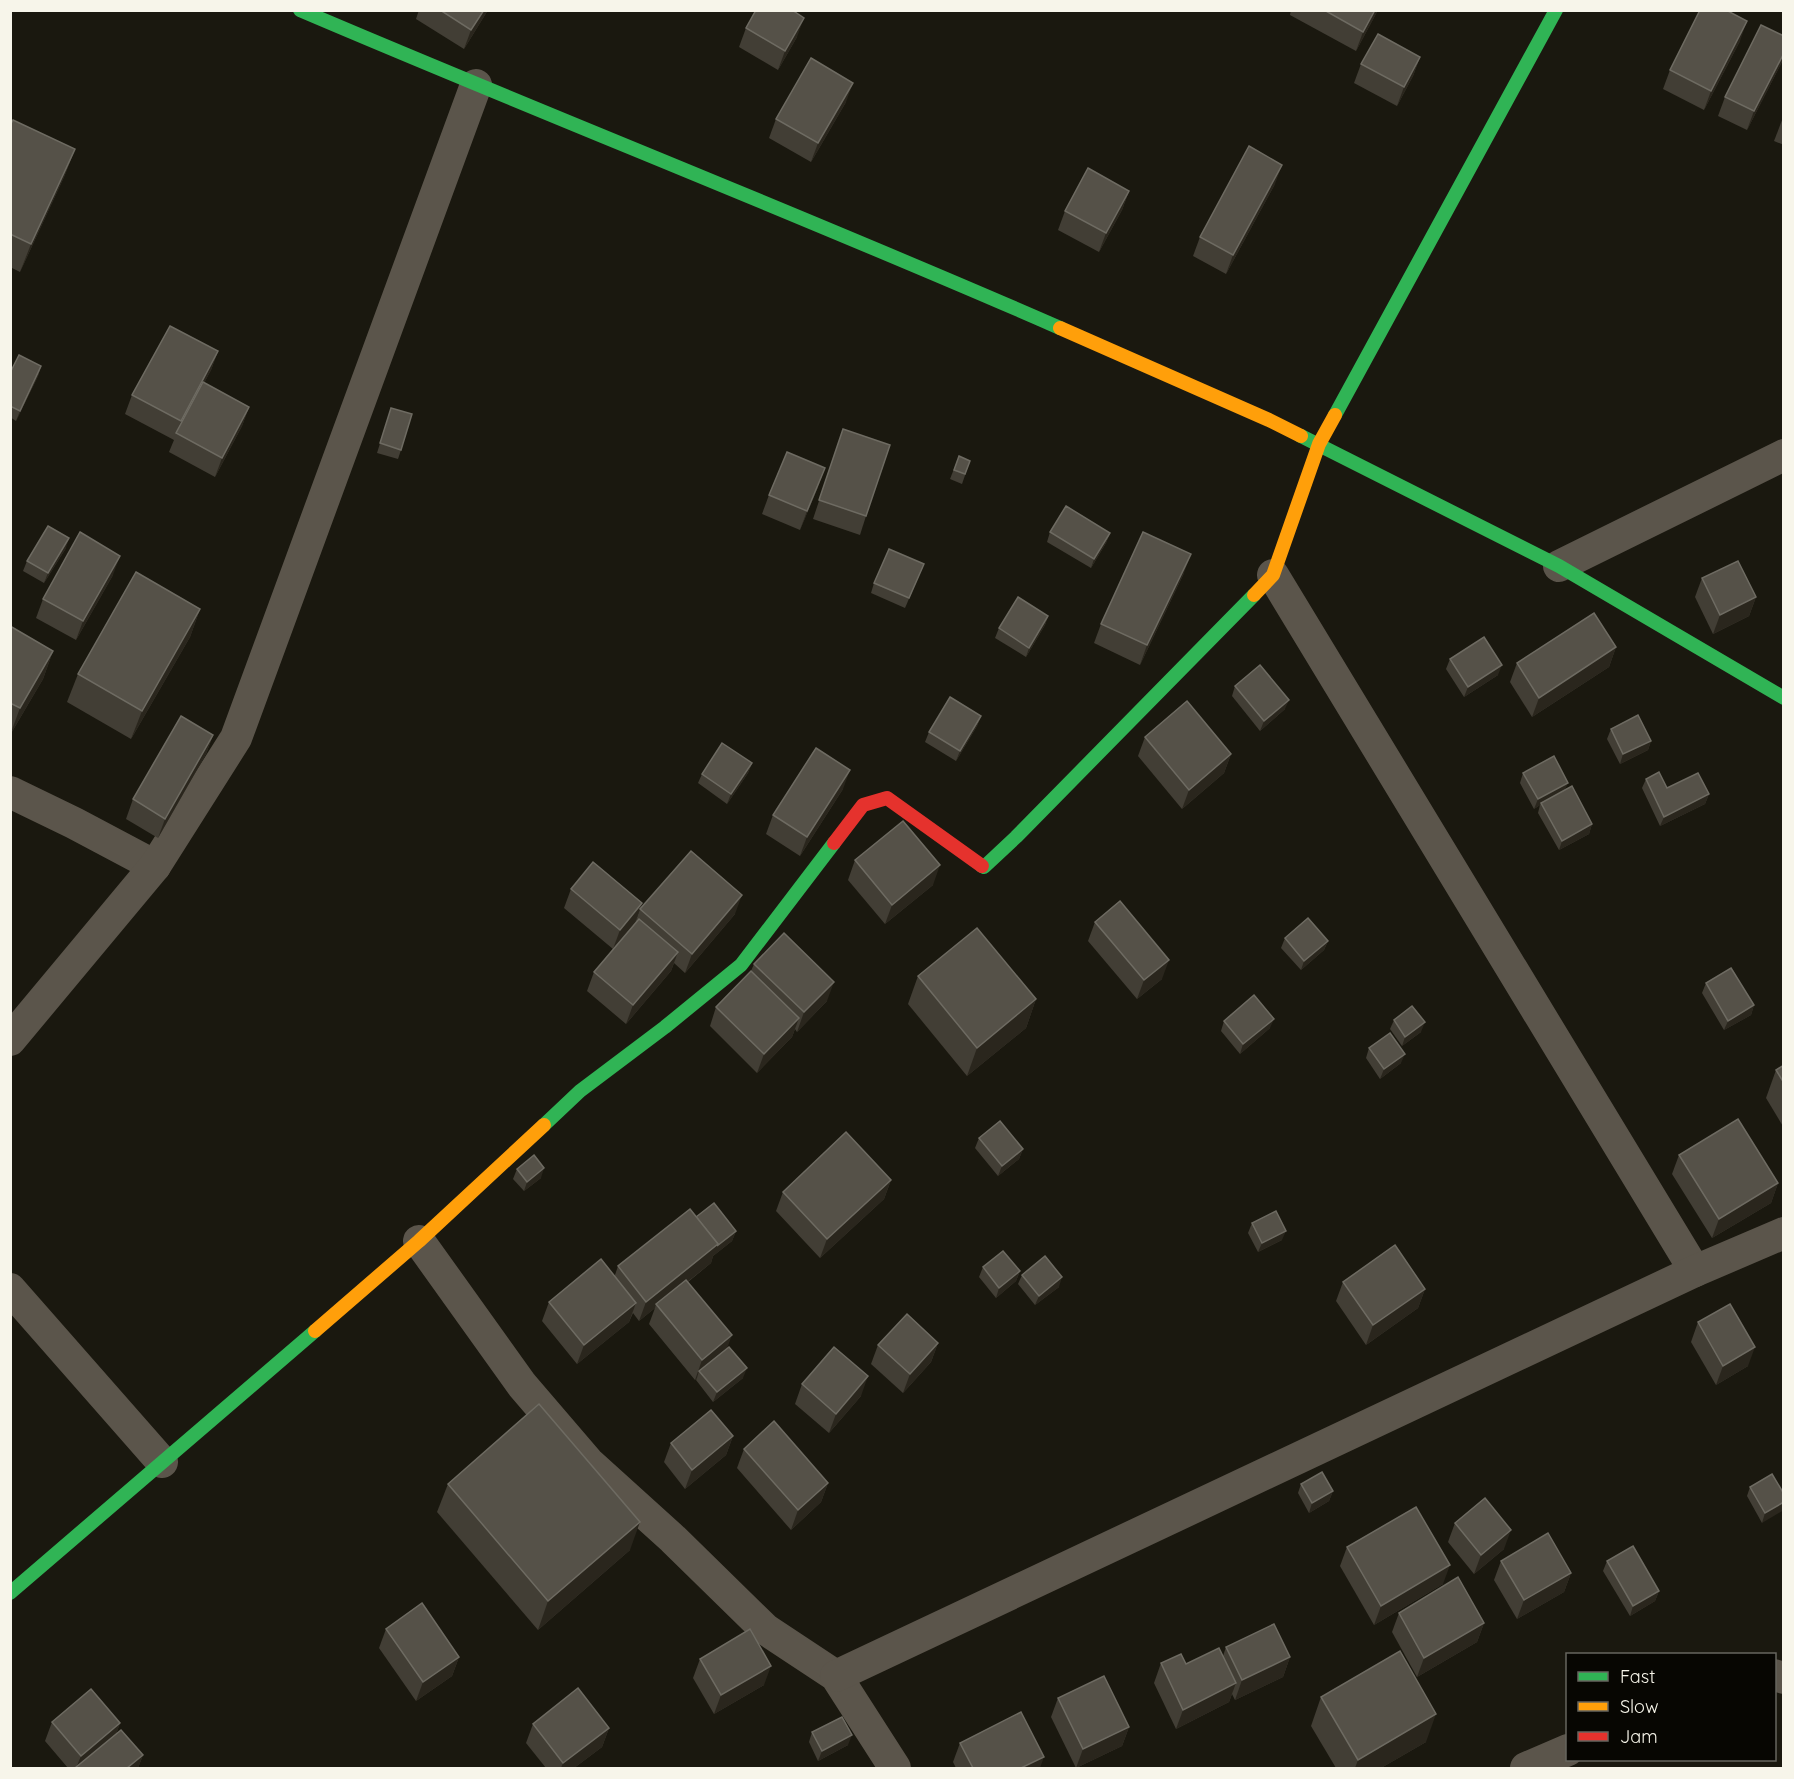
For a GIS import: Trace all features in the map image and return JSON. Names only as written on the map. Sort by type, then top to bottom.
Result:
[{"type":"street","points":[[300,10],[476,85],[896,256],[1269,420],[1559,566],[1784,699]]},
{"type":"street","points":[[10,1593],[419,1241],[580,1091],[665,1027],[741,965],[863,805],[887,798],[984,867],[1273,575],[1319,444],[1556,10]]},
{"type":"street","points":[[10,1040],[155,866],[236,738],[476,85]]},
{"type":"street","points":[[1559,566],[1784,455]]},
{"type":"street","points":[[1273,575],[1695,1271]]},
{"type":"street","points":[[10,792],[155,866]]},
{"type":"street","points":[[836,1676],[1695,1271],[1784,1233]]},
{"type":"street","points":[[419,1241],[522,1384],[588,1462],[673,1539],[765,1629],[836,1676],[895,1768]]},
{"type":"street","points":[[10,1289],[162,1462]]},
{"type":"street","points":[[1526,1768],[1566,1751]]},
{"type":"building","points":[[440,10],[484,10],[471,30]]},
{"type":"building","points":[[756,10],[792,10],[804,18],[785,51],[746,28]]},
{"type":"building","points":[[1324,10],[1375,10],[1363,32]]},
{"type":"building","points":[[1700,10],[1726,10],[1747,21],[1711,91],[1670,70]]},
{"type":"building","points":[[1761,25],[1784,36],[1784,53],[1754,111],[1725,97]]},
{"type":"building","points":[[1378,34],[1420,57],[1404,87],[1361,64]]},
{"type":"building","points":[[811,58],[853,83],[818,143],[776,119]]},
{"type":"building","points":[[13,120],[75,149],[31,244],[10,234],[10,125]]},
{"type":"building","points":[[1249,146],[1282,165],[1233,255],[1200,237]]},
{"type":"building","points":[[1088,168],[1129,191],[1106,233],[1065,211]]},
{"type":"building","points":[[170,326],[218,351],[181,421],[132,395]]},
{"type":"building","points":[[19,355],[41,366],[20,411],[10,406],[10,373]]},
{"type":"building","points":[[203,382],[249,407],[222,458],[176,433]]},
{"type":"building","points":[[391,408],[412,414],[401,450],[380,443]]},
{"type":"building","points":[[843,429],[890,445],[866,516],[819,500]]},
{"type":"building","points":[[787,452],[825,468],[807,511],[769,495]]},
{"type":"building","points":[[959,456],[970,461],[965,474],[954,470]]},
{"type":"building","points":[[1066,506],[1110,533],[1094,559],[1050,532]]},
{"type":"building","points":[[48,526],[69,538],[48,573],[27,561]]},
{"type":"building","points":[[80,532],[120,556],[83,621],[43,599]]},
{"type":"building","points":[[1143,532],[1191,554],[1147,645],[1101,624]]},
{"type":"building","points":[[889,549],[924,564],[909,598],[874,583]]},
{"type":"building","points":[[1738,561],[1756,597],[1720,615],[1702,578]]},
{"type":"building","points":[[136,572],[200,609],[142,711],[78,674]]},
{"type":"building","points":[[1018,597],[1048,616],[1029,648],[999,628]]},
{"type":"building","points":[[1594,613],[1616,647],[1539,698],[1517,663]]},
{"type":"building","points":[[10,626],[53,651],[20,708],[10,703]]},
{"type":"building","points":[[1484,637],[1502,665],[1468,687],[1450,659]]},
{"type":"building","points":[[1260,665],[1289,700],[1264,721],[1235,686]]},
{"type":"building","points":[[950,697],[981,716],[960,751],[929,732]]},
{"type":"building","points":[[1187,701],[1231,754],[1189,790],[1145,737]]},
{"type":"building","points":[[1638,715],[1651,741],[1623,754],[1611,729]]},
{"type":"building","points":[[181,716],[213,735],[165,819],[133,799]]},
{"type":"building","points":[[722,743],[752,763],[731,794],[702,774]]},
{"type":"building","points":[[816,748],[850,770],[807,837],[773,815]]},
{"type":"building","points":[[1554,756],[1568,783],[1538,799],[1523,773]]},
{"type":"building","points":[[1659,772],[1667,788],[1698,773],[1709,794],[1664,817],[1646,779]]},
{"type":"building","points":[[1572,786],[1592,824],[1562,841],[1541,803]]},
{"type":"building","points":[[903,821],[940,865],[892,905],[855,860]]},
{"type":"building","points":[[691,851],[742,895],[692,954],[640,909]]},
{"type":"building","points":[[593,862],[642,903],[620,930],[571,889]]},
{"type":"building","points":[[1120,901],[1169,960],[1144,980],[1095,922]]},
{"type":"building","points":[[1308,918],[1328,941],[1304,961],[1285,938]]},
{"type":"building","points":[[639,919],[678,952],[633,1005],[594,972]]},
{"type":"building","points":[[977,928],[1036,999],[977,1048],[918,976]]},
{"type":"building","points":[[784,933],[834,982],[804,1012],[754,964]]},
{"type":"building","points":[[1731,968],[1754,1005],[1728,1021],[1706,983]]},
{"type":"building","points":[[751,971],[799,1018],[764,1054],[716,1007]]},
{"type":"building","points":[[1254,995],[1274,1019],[1243,1044],[1224,1021]]},
{"type":"building","points":[[1412,1006],[1425,1022],[1405,1037],[1394,1020]]},
{"type":"building","points":[[1390,1033],[1405,1054],[1384,1069],[1369,1048]]},
{"type":"building","points":[[1784,1065],[1784,1083],[1776,1070]]},
{"type":"building","points":[[1738,1119],[1778,1183],[1719,1219],[1679,1155]]},
{"type":"building","points":[[1000,1121],[1023,1149],[1002,1166],[979,1138]]},
{"type":"building","points":[[846,1132],[891,1180],[827,1239],[783,1192]]},
{"type":"building","points":[[534,1155],[544,1168],[527,1182],[517,1169]]},
{"type":"building","points":[[714,1203],[736,1231],[717,1246],[718,1244],[696,1217]]},
{"type":"building","points":[[690,1209],[718,1244],[646,1302],[618,1266]]},
{"type":"building","points":[[1276,1211],[1286,1231],[1262,1243],[1252,1223]]},
{"type":"building","points":[[1395,1245],[1425,1289],[1373,1325],[1343,1282]]},
{"type":"building","points":[[1003,1251],[1020,1271],[999,1288],[983,1267]]},
{"type":"building","points":[[1045,1256],[1062,1277],[1039,1296],[1022,1275]]},
{"type":"building","points":[[601,1259],[636,1303],[584,1345],[549,1302]]},
{"type":"building","points":[[686,1280],[732,1335],[702,1360],[656,1304]]},
{"type":"building","points":[[1730,1304],[1755,1347],[1723,1366],[1698,1322]]},
{"type":"building","points":[[907,1314],[938,1343],[910,1374],[878,1345]]},
{"type":"building","points":[[729,1347],[747,1368],[717,1392],[699,1371]]},
{"type":"building","points":[[834,1347],[868,1376],[836,1414],[802,1384]]},
{"type":"building","points":[[539,1404],[640,1522],[548,1601],[448,1484]]},
{"type":"building","points":[[711,1410],[733,1436],[692,1470],[671,1443]]},
{"type":"building","points":[[774,1421],[828,1483],[798,1510],[744,1449]]},
{"type":"building","points":[[1322,1472],[1333,1491],[1312,1503],[1301,1484]]},
{"type":"building","points":[[1772,1474],[1784,1494],[1784,1502],[1765,1513],[1750,1487]]},
{"type":"building","points":[[1485,1498],[1511,1530],[1481,1555],[1455,1523]]},
{"type":"building","points":[[1416,1507],[1450,1565],[1381,1606],[1347,1547]]},
{"type":"building","points":[[1548,1533],[1571,1573],[1524,1600],[1501,1561]]},
{"type":"building","points":[[1633,1546],[1659,1591],[1633,1606],[1607,1561]]},
{"type":"building","points":[[1458,1577],[1484,1623],[1424,1658],[1399,1613]]},
{"type":"building","points":[[422,1603],[459,1657],[423,1682],[386,1629]]},
{"type":"building","points":[[1274,1624],[1290,1657],[1242,1680],[1226,1647]]},
{"type":"building","points":[[750,1629],[771,1666],[721,1695],[700,1659]]},
{"type":"building","points":[[1219,1648],[1236,1683],[1183,1710],[1161,1663],[1181,1654],[1186,1664]]},
{"type":"building","points":[[1400,1651],[1436,1714],[1358,1760],[1321,1697]]},
{"type":"building","points":[[1104,1676],[1129,1727],[1083,1749],[1058,1698]]},
{"type":"building","points":[[578,1688],[609,1728],[563,1763],[533,1724]]},
{"type":"building","points":[[91,1689],[120,1723],[81,1756],[52,1722]]},
{"type":"building","points":[[1021,1712],[1044,1757],[1021,1768],[973,1768],[960,1743]]},
{"type":"building","points":[[842,1717],[852,1735],[822,1751],[812,1732]]},
{"type":"building","points":[[121,1730],[143,1755],[127,1768],[75,1768]]},
{"type":"traffic: fast","points":[[300,10],[1060,328]]},
{"type":"traffic: fast","points":[[1335,415],[1556,10]]},
{"type":"traffic: fast","points":[[1301,436],[1559,566],[1784,698]]},
{"type":"traffic: fast","points":[[982,866],[984,867],[1016,837],[1254,595]]},
{"type":"traffic: fast","points":[[544,1125],[580,1091],[665,1027],[741,965],[834,843]]},
{"type":"traffic: fast","points":[[10,1593],[315,1331]]},
{"type":"traffic: slow","points":[[1060,328],[1301,436]]},
{"type":"traffic: slow","points":[[1254,595],[1273,575],[1319,444],[1335,415]]},
{"type":"traffic: slow","points":[[315,1331],[419,1241],[544,1125]]},
{"type":"traffic: jam","points":[[834,843],[863,805],[887,798],[982,866]]}]
